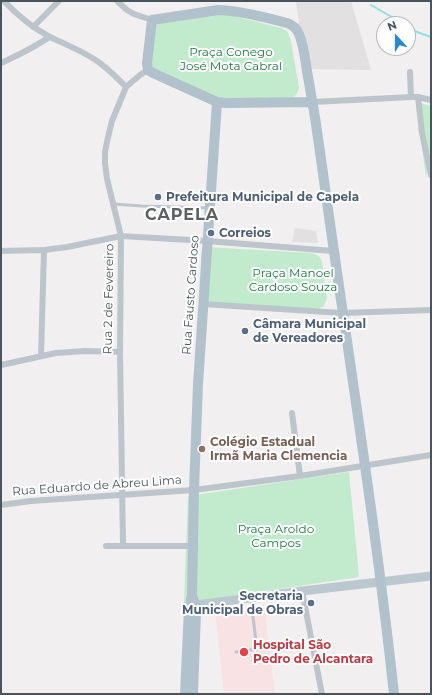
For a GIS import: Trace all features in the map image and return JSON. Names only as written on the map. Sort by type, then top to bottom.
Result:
[{"type":"main road","points":[[313,102],[217,102],[153,73],[148,70],[147,63],[152,20],[219,5],[230,6],[260,16],[292,24],[299,33],[313,102],[333,251],[382,581],[394,694]]},
{"type":"main road","name":"Rua Fausto Cardoso","points":[[194,490],[198,384],[217,102]]},
{"type":"main road","points":[[193,694],[192,603],[194,490]]},
{"type":"main road","points":[[185,694],[192,603]]},
{"type":"street","points":[[4,1],[33,27],[50,37],[72,46],[108,68],[126,87]]},
{"type":"street","points":[[33,27],[60,1]]},
{"type":"street","points":[[117,1],[134,14],[152,20]]},
{"type":"street","points":[[1,63],[30,49],[50,37]]},
{"type":"street","name":"Rua 2 de Fevereiro","points":[[123,546],[120,352],[121,236],[107,179],[105,152],[112,121],[126,87],[148,70]]},
{"type":"street","points":[[410,72],[431,175]]},
{"type":"street","points":[[313,102],[414,97],[431,100]]},
{"type":"street","points":[[1,251],[44,250],[121,236],[333,251]]},
{"type":"street","points":[[41,356],[44,250]]},
{"type":"street","points":[[203,304],[342,312],[431,310]]},
{"type":"street","points":[[1,366],[41,356],[69,352],[120,352]]},
{"type":"street","points":[[292,413],[300,476]]},
{"type":"street","points":[[194,490],[300,476],[431,455]]},
{"type":"street","name":"Rua Eduardo de Abreu Lima","points":[[1,504],[194,490]]},
{"type":"street","points":[[106,546],[193,546]]},
{"type":"street","points":[[192,603],[251,598],[431,576]]},
{"type":"street","points":[[302,591],[322,694]]},
{"type":"lane","points":[[113,204],[210,208]]},
{"type":"lane","points":[[251,598],[257,650]]},
{"type":"lane","points":[[236,652],[281,646]]},
{"type":"shaded area","points":[[296,1],[351,1],[371,70],[305,69]]},
{"type":"shaded area","points":[[295,228],[316,231],[318,243],[292,242]]},
{"type":"shaded area","name":"Hospital São Pedro de Alcantara","points":[[264,605],[275,694],[224,694],[215,610]]},
{"type":"green space","name":"Praça Conego José Mota Cabral","points":[[214,13],[230,15],[281,28],[287,31],[291,41],[299,88],[295,95],[288,98],[217,103],[149,67],[152,27],[160,23]]},
{"type":"green space","points":[[416,102],[431,106],[431,143],[426,178]]},
{"type":"green space","name":"Praça Manoel Cardoso Souza","points":[[206,247],[316,254],[322,261],[327,299],[323,307],[315,309],[209,302],[200,297],[201,255],[202,250]]},
{"type":"green space","name":"Praça Aroldo Campos","points":[[349,472],[359,577],[184,603],[188,496]]},
{"type":"waterway","points":[[371,5],[390,16]]},
{"type":"waterway","points":[[416,31],[431,37]]},
{"type":"place","name":"Prefeitura Municipal de Capela","points":[[158,197]]},
{"type":"place","name":"Correios","points":[[211,233]]},
{"type":"place","name":"Câmara Municipal de Vereadores","points":[[245,331]]},
{"type":"place","name":"Colégio Estadual Irmã Maria Clemencia","points":[[202,449]]},
{"type":"place","name":"Secretaria Municipal de Obras","points":[[311,603]]},
{"type":"place","name":"Hospital São Pedro de Alcantara","points":[[244,652]]},
{"type":"district","name":"CAPELA","points":[[182,215]]}]
